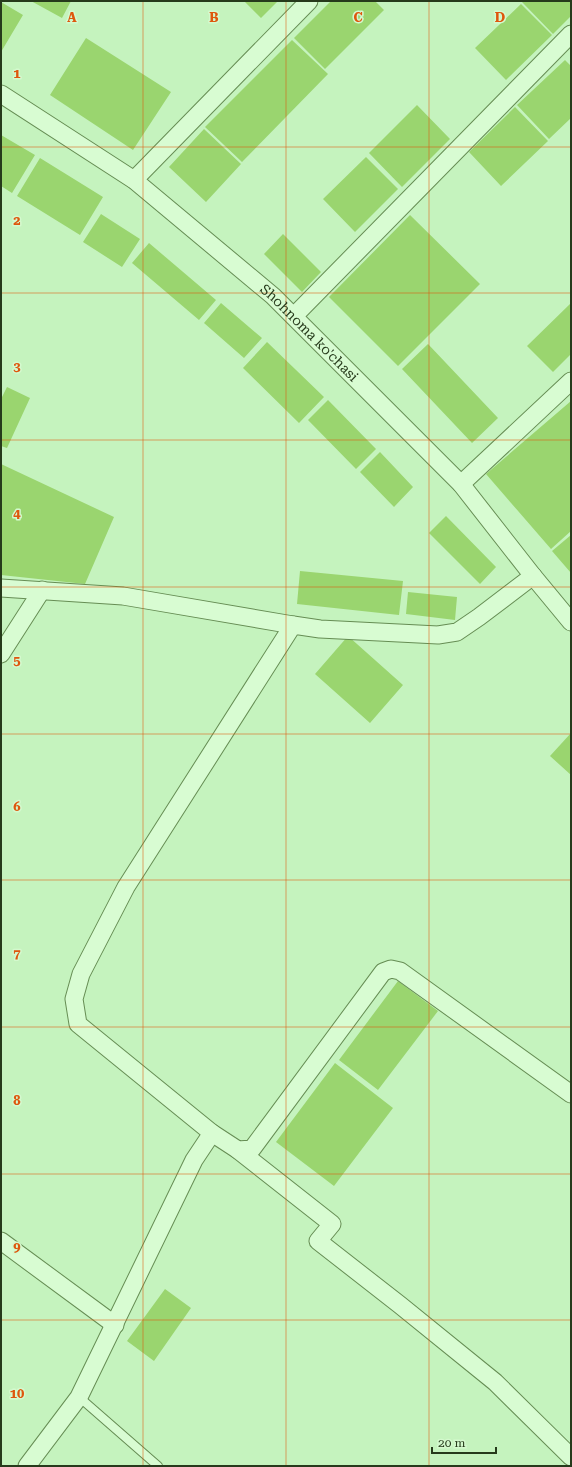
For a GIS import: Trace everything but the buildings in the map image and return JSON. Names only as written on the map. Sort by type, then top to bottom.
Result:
[{"type":"street","points":[[134,180],[310,1]]},
{"type":"street","points":[[294,316],[571,34]]},
{"type":"street","name":"Shohnoma ko'chasi","points":[[1,94],[134,180],[267,291],[294,316],[460,484],[533,576],[570,618]]},
{"type":"street","points":[[460,484],[571,381]]},
{"type":"street","points":[[1,588],[122,596],[293,626],[320,629],[438,635],[457,632],[533,576]]},
{"type":"street","points":[[1,654],[42,590]]},
{"type":"street","points":[[293,626],[126,887],[82,974],[74,999],[78,1024],[212,1133],[238,1150],[332,1224],[318,1242],[400,1305],[495,1382],[571,1457]]},
{"type":"street","points":[[238,1150],[252,1149],[383,972],[391,969],[400,971],[571,1094]]},
{"type":"street","points":[[27,1466],[79,1397],[194,1160],[212,1133]]},
{"type":"street","points":[[1,1241],[115,1325]]},
{"type":"lane","points":[[79,1397],[158,1466]]}]
